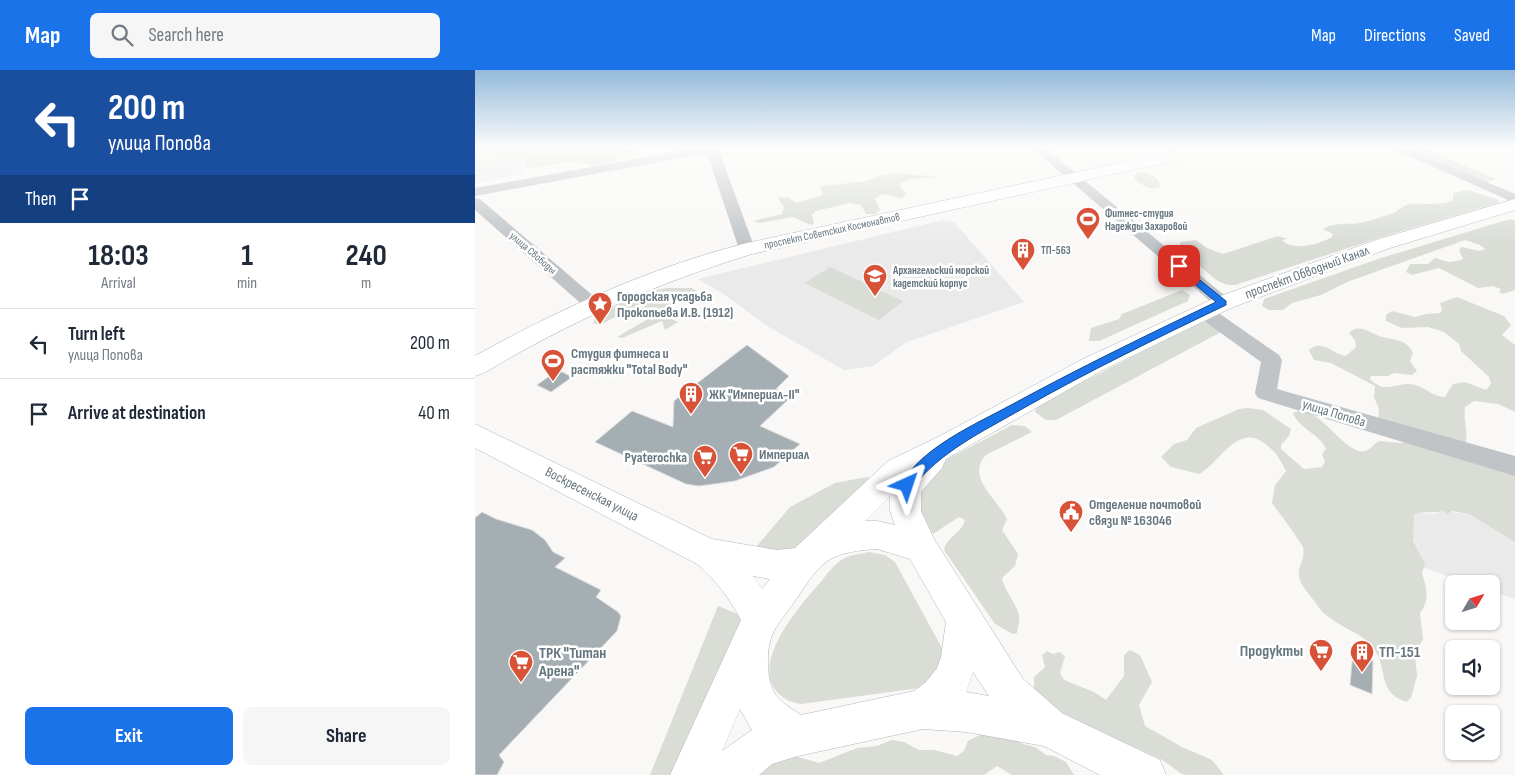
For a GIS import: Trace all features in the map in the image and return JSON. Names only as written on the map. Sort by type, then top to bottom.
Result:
[{"type":"main road","name":"проспект Советских Космонавтов","points":[[475,367],[592,304],[674,271],[747,250],[1056,181]]},
{"type":"main road","name":"проспект Обводный Канал","points":[[754,632],[809,556],[894,472],[948,446],[1092,365],[1213,307],[1383,244],[1515,204]]},
{"type":"main road","name":"Воскресенская улица","points":[[475,434],[709,554],[733,575],[754,632]]},
{"type":"main road","name":"проспект Обводный Канал","points":[[948,446],[914,475],[904,493],[907,517],[922,549],[965,618]]},
{"type":"main road","name":"Воскресенская улица","points":[[709,554],[777,565],[809,556],[847,539],[877,535],[892,538],[922,549]]},
{"type":"main road","points":[[923,709],[940,696],[951,681],[960,657],[965,618]]},
{"type":"main road","points":[[965,618],[978,645],[1009,693],[1048,727],[1145,775]]},
{"type":"main road","points":[[754,632],[749,685],[757,703],[772,720],[798,736]]},
{"type":"main road","points":[[691,775],[754,632]]},
{"type":"main road","points":[[727,775],[761,746],[798,736],[923,709],[966,712],[1048,727]]},
{"type":"street","points":[[475,192],[535,181]]},
{"type":"street","points":[[724,181],[747,250]]},
{"type":"street","name":"улица Попова","points":[[1077,181],[1272,360],[1266,393],[1515,466]]},
{"type":"street","points":[[1475,181],[1515,198]]},
{"type":"street","name":"улица Свободы","points":[[475,202],[592,304]]},
{"type":"shaded area","points":[[867,181],[907,181],[901,183],[900,186],[906,194],[902,198],[885,194],[879,196],[875,199],[880,210],[875,214],[866,214],[861,205],[849,203],[816,211],[812,215],[814,223],[811,225],[793,217],[759,223],[753,221],[782,214],[784,207],[778,198],[787,197],[797,203],[820,196],[823,194],[820,187],[823,186]]},
{"type":"shaded area","points":[[1138,181],[1158,181],[1160,187],[1149,188]]},
{"type":"shaded area","points":[[1468,190],[1499,200],[1497,203],[1385,236],[1235,285],[1218,281],[1197,264],[1183,258],[1178,250],[1181,242],[1196,240],[1207,248],[1223,254],[1278,236],[1288,239],[1282,240],[1287,244],[1307,246],[1332,237],[1333,234],[1323,229],[1328,227],[1338,224],[1365,222],[1394,213],[1408,205],[1449,202],[1453,200],[1453,193]]},
{"type":"shaded area","points":[[1510,219],[1515,221],[1515,290],[1503,294],[1499,292],[1501,289],[1493,286],[1478,288],[1439,268],[1412,275],[1406,272],[1410,264],[1428,264],[1435,258],[1449,262],[1462,260],[1463,258],[1459,251],[1461,247],[1480,251],[1485,249],[1480,245],[1465,240],[1347,282],[1321,295],[1292,303],[1283,310],[1269,310],[1262,306],[1264,299],[1378,259]]},
{"type":"shaded area","name":"Архангельский морской кадетский корпус","points":[[943,220],[954,222],[1024,302],[907,342],[873,366],[844,370],[769,327],[722,293],[698,279]]},
{"type":"shaded area","points":[[830,267],[903,301],[879,320],[805,283]]},
{"type":"shaded area","points":[[667,288],[692,288],[701,294],[698,299],[672,303],[668,306],[663,315],[678,322],[665,330],[662,321],[622,338],[617,337],[648,319],[632,308],[600,325],[593,323],[595,318],[621,303]]},
{"type":"shaded area","points":[[1182,290],[1190,295],[1188,301],[1099,341],[1089,341],[1091,328],[1119,319],[1122,314]]},
{"type":"shaded area","points":[[1457,297],[1504,316],[1511,325],[1502,335],[1515,345],[1515,412],[1498,404],[1474,401],[1465,407],[1465,416],[1466,443],[1515,473],[1515,542],[1469,514],[1452,511],[1448,514],[1443,511],[1414,515],[1413,540],[1425,564],[1422,573],[1427,594],[1420,613],[1423,639],[1415,655],[1417,676],[1411,698],[1406,702],[1390,692],[1378,657],[1368,642],[1337,623],[1321,610],[1301,583],[1299,569],[1304,551],[1303,547],[1272,503],[1275,485],[1286,471],[1271,449],[1254,438],[1245,438],[1229,447],[1199,474],[1171,467],[1161,457],[1174,444],[1187,440],[1196,428],[1239,409],[1248,408],[1263,410],[1291,429],[1289,436],[1281,445],[1281,449],[1304,469],[1322,467],[1325,462],[1322,454],[1326,449],[1319,439],[1296,419],[1293,413],[1302,411],[1312,414],[1349,446],[1358,451],[1366,451],[1379,441],[1403,443],[1403,440],[1378,423],[1379,409],[1374,397],[1375,386],[1331,363],[1314,360],[1309,350],[1314,347],[1323,346],[1346,356],[1356,347],[1355,340],[1349,333],[1360,328],[1379,336],[1403,342],[1413,353],[1410,361],[1417,371],[1412,375],[1394,373],[1388,376],[1371,376],[1370,379],[1376,384],[1387,387],[1403,384],[1415,385],[1437,396],[1445,397],[1453,384],[1465,382],[1486,390],[1491,384],[1489,377],[1461,351],[1459,344],[1444,332],[1428,327],[1402,328],[1386,321],[1386,315],[1392,311],[1415,317],[1440,313],[1442,310],[1440,303]]},
{"type":"shaded area","points":[[1201,322],[1206,322],[1221,332],[1056,420],[1046,420],[1035,412],[1041,403]]},
{"type":"shaded area","points":[[1012,425],[1025,426],[1032,432],[986,455],[979,472],[985,488],[1007,519],[1002,530],[1018,554],[1015,566],[1002,578],[1019,616],[1017,633],[1013,634],[995,624],[944,550],[948,541],[961,528],[965,520],[959,517],[933,534],[921,516],[914,497],[938,464]]},
{"type":"shaded area","points":[[867,477],[871,478],[807,543],[788,552],[756,547],[790,507],[835,483]]},
{"type":"shaded area","points":[[1443,511],[1469,514],[1515,542],[1515,599],[1500,594],[1500,575],[1445,575],[1422,567],[1425,564],[1411,534],[1414,515],[1418,513],[1434,514]]},
{"type":"shaded area","points":[[869,552],[885,555],[895,562],[943,650],[944,662],[927,687],[801,704],[786,699],[778,693],[771,681],[769,667],[773,651],[790,620],[834,566],[847,557]]},
{"type":"shaded area","points":[[718,606],[738,614],[743,620],[680,775],[650,775]]},
{"type":"shaded area","points":[[1130,650],[1140,655],[1152,682],[1139,705],[1145,726],[1182,747],[1212,760],[1224,775],[1186,775],[1180,773],[1164,761],[1139,749],[1075,725],[1034,689],[1034,677],[1045,667],[1042,655],[1047,651],[1053,654],[1059,652],[1065,656],[1060,673],[1064,680],[1094,692],[1106,700],[1124,676],[1124,655]]},
{"type":"shaded area","points":[[982,734],[1015,739],[1023,744],[1035,747],[1046,755],[1054,756],[1066,762],[1074,775],[1012,775],[997,766],[984,775],[746,775],[751,770],[795,756],[819,763],[857,748],[877,746],[892,740],[904,742],[919,750],[934,750],[957,756],[964,751],[968,741]]},
{"type":"building","name":"ЖК \"Империал-II\"","points":[[747,345],[789,376],[776,389],[792,396],[760,426],[800,444],[774,467],[735,481],[699,486],[686,484],[595,442],[632,411],[673,427],[674,401]]},
{"type":"building","name":"Студия фитнеса и растяжки \"Total Body\"","points":[[558,370],[572,377],[551,392],[537,385]]},
{"type":"building","name":"ТРК \"Титан Арена\"","points":[[482,512],[496,519],[532,530],[545,540],[553,552],[565,558],[555,567],[601,590],[596,597],[621,616],[617,631],[499,755],[504,762],[497,775],[475,775],[475,518]]},
{"type":"building","name":"ТП-151","points":[[1353,652],[1373,661],[1372,694],[1350,685]]},
{"type":"place","name":"Фитнес-студия Надежды Захаровой","points":[[1088,240]]},
{"type":"place","name":"ТП-563","points":[[1023,271]]},
{"type":"place","name":"Архангельский морской кадетский корпус","points":[[875,297]]},
{"type":"place","name":"Городская усадьба Прокопьева И.В. (1912)","points":[[600,325]]},
{"type":"place","name":"Студия фитнеса и растяжки \"Total Body\"","points":[[553,382]]},
{"type":"place","name":"ЖК \"Империал-II\"","points":[[691,415]]},
{"type":"place","name":"Империал","points":[[741,475]]},
{"type":"place","name":"Pyaterochka","points":[[705,478]]},
{"type":"place","name":"Отделение почтовой связи № 163046","points":[[1071,533]]},
{"type":"place","name":"Продукты","points":[[1321,672]]},
{"type":"place","name":"ТП-151","points":[[1362,673]]},
{"type":"place","name":"ТРК \"Титан Арена\"","points":[[521,683]]},
{"type":"route","points":[[907,485],[919,470],[948,446],[1017,406],[1092,365],[1223,303],[1179,266]]}]
